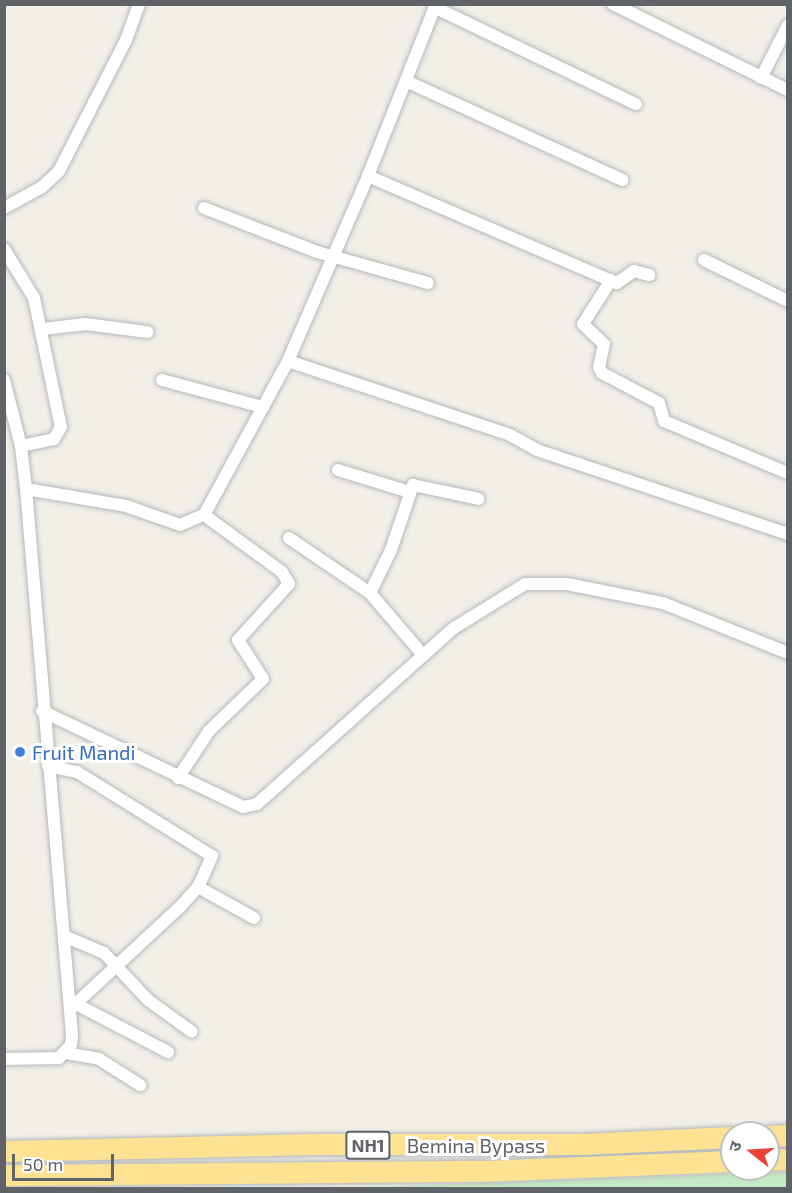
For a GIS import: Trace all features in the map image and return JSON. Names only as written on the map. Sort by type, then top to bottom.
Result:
[{"type":"highway","name":"Bemina Bypass","points":[[4,1151],[314,1144],[582,1144],[720,1138]]},
{"type":"highway","name":"Bemina Bypass","points":[[4,1175],[483,1171],[720,1161]]},
{"type":"street","points":[[4,208],[42,187],[59,171],[126,40],[139,4]]},
{"type":"street","points":[[613,4],[788,90]]},
{"type":"street","points":[[26,489],[126,506],[180,525],[204,515],[288,361],[368,176],[435,6],[636,104]]},
{"type":"street","points":[[761,78],[788,25]]},
{"type":"street","points":[[406,81],[622,180]]},
{"type":"street","points":[[368,176],[621,284],[634,271],[649,275]]},
{"type":"street","points":[[204,208],[334,256],[428,283]]},
{"type":"street","points":[[4,249],[30,288],[42,329],[61,432],[54,439],[21,446]]},
{"type":"street","points":[[704,260],[788,301]]},
{"type":"street","points":[[611,280],[583,324],[604,344],[599,367],[602,373],[659,403],[664,421],[788,473]]},
{"type":"street","points":[[42,329],[86,324],[147,332]]},
{"type":"street","points":[[288,361],[510,435],[537,450],[788,534]]},
{"type":"street","points":[[4,380],[21,446],[26,489],[42,711],[73,1006],[72,1035],[66,1053]]},
{"type":"street","points":[[162,380],[263,407]]},
{"type":"street","points":[[338,470],[410,492]]},
{"type":"street","points":[[369,593],[391,550],[410,492],[417,483],[478,499]]},
{"type":"street","points":[[178,778],[209,731],[262,679],[238,640],[289,584],[282,572],[204,515]]},
{"type":"street","points":[[289,538],[369,593],[423,655]]},
{"type":"street","points":[[42,711],[228,802],[243,807],[257,804],[454,627],[502,595],[525,584],[546,582],[663,603],[788,653]]},
{"type":"street","points":[[48,766],[78,772],[208,851],[210,863],[198,887],[159,929],[116,965],[73,1006]]},
{"type":"street","points":[[198,887],[254,918]]},
{"type":"street","points":[[64,936],[91,945],[116,965],[148,1000],[192,1032]]},
{"type":"street","points":[[73,1006],[168,1052]]},
{"type":"street","points":[[4,1059],[52,1059],[66,1053],[99,1059],[140,1085]]},
{"type":"green space","points":[[780,1172],[787,1172],[787,1188],[340,1188],[720,1174],[720,1181],[780,1181]]},
{"type":"place","name":"Fruit Mandi","points":[[20,752]]}]
